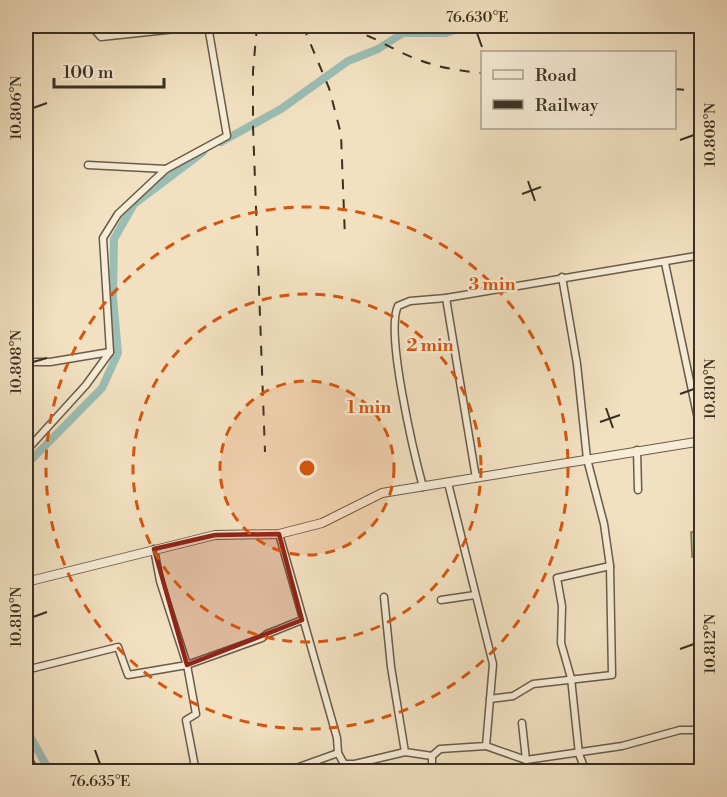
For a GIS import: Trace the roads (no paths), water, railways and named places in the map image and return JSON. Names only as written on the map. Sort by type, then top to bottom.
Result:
[{"type":"street","points":[[91,26],[101,37],[204,26]]},
{"type":"street","points":[[27,449],[86,386],[110,352],[103,238],[118,214],[166,169],[227,136],[208,26]]},
{"type":"street","points":[[88,165],[166,169]]},
{"type":"street","points":[[423,487],[404,411],[395,312],[398,306],[410,301],[446,298],[702,255]]},
{"type":"street","points":[[26,582],[215,535],[279,534],[322,523],[382,493],[702,439],[665,263]]},
{"type":"street","points":[[490,699],[513,696],[533,684],[571,678],[587,680],[613,673],[610,566],[604,524],[587,459],[578,364],[562,277]]},
{"type":"street","points":[[446,298],[476,478]]},
{"type":"street","points":[[26,362],[50,362],[110,352]]},
{"type":"street","points":[[26,428],[27,449]]},
{"type":"street","points":[[637,450],[638,489]]},
{"type":"street","points":[[448,483],[493,664],[486,746]]},
{"type":"street","points":[[279,534],[337,738],[338,753],[346,765],[405,752],[432,756]]},
{"type":"street","points":[[154,549],[160,581],[187,665],[196,714],[186,720],[196,771]]},
{"type":"street","points":[[586,771],[579,754],[571,678],[561,643],[562,606],[557,578],[610,566]]},
{"type":"street","points":[[441,600],[476,594]]},
{"type":"street","points":[[384,597],[391,667],[405,752]]},
{"type":"street","points":[[26,670],[118,647],[128,675],[187,665],[262,639],[267,634],[302,620]]},
{"type":"street","points":[[522,723],[526,760]]},
{"type":"street","points":[[432,771],[432,756],[440,749],[486,746],[526,760],[622,746],[680,730],[702,730]]},
{"type":"street","points":[[285,771],[338,753]]},
{"type":"street","points":[[26,755],[36,771]]},
{"type":"waterway","points":[[221,142],[281,109],[348,61],[378,49],[403,33],[446,33],[466,26]]},
{"type":"waterway","points":[[26,465],[102,388],[118,353],[113,298],[114,239],[134,204],[203,152]]},
{"type":"waterway","points":[[26,729],[50,772]]},
{"type":"railway","points":[[257,26],[253,71],[253,126],[265,452]]},
{"type":"railway","points":[[303,26],[329,88],[341,134],[345,238]]},
{"type":"railway","points":[[349,26],[417,59],[441,67],[481,73]]},
{"type":"railway","points":[[676,89],[702,91]]}]
